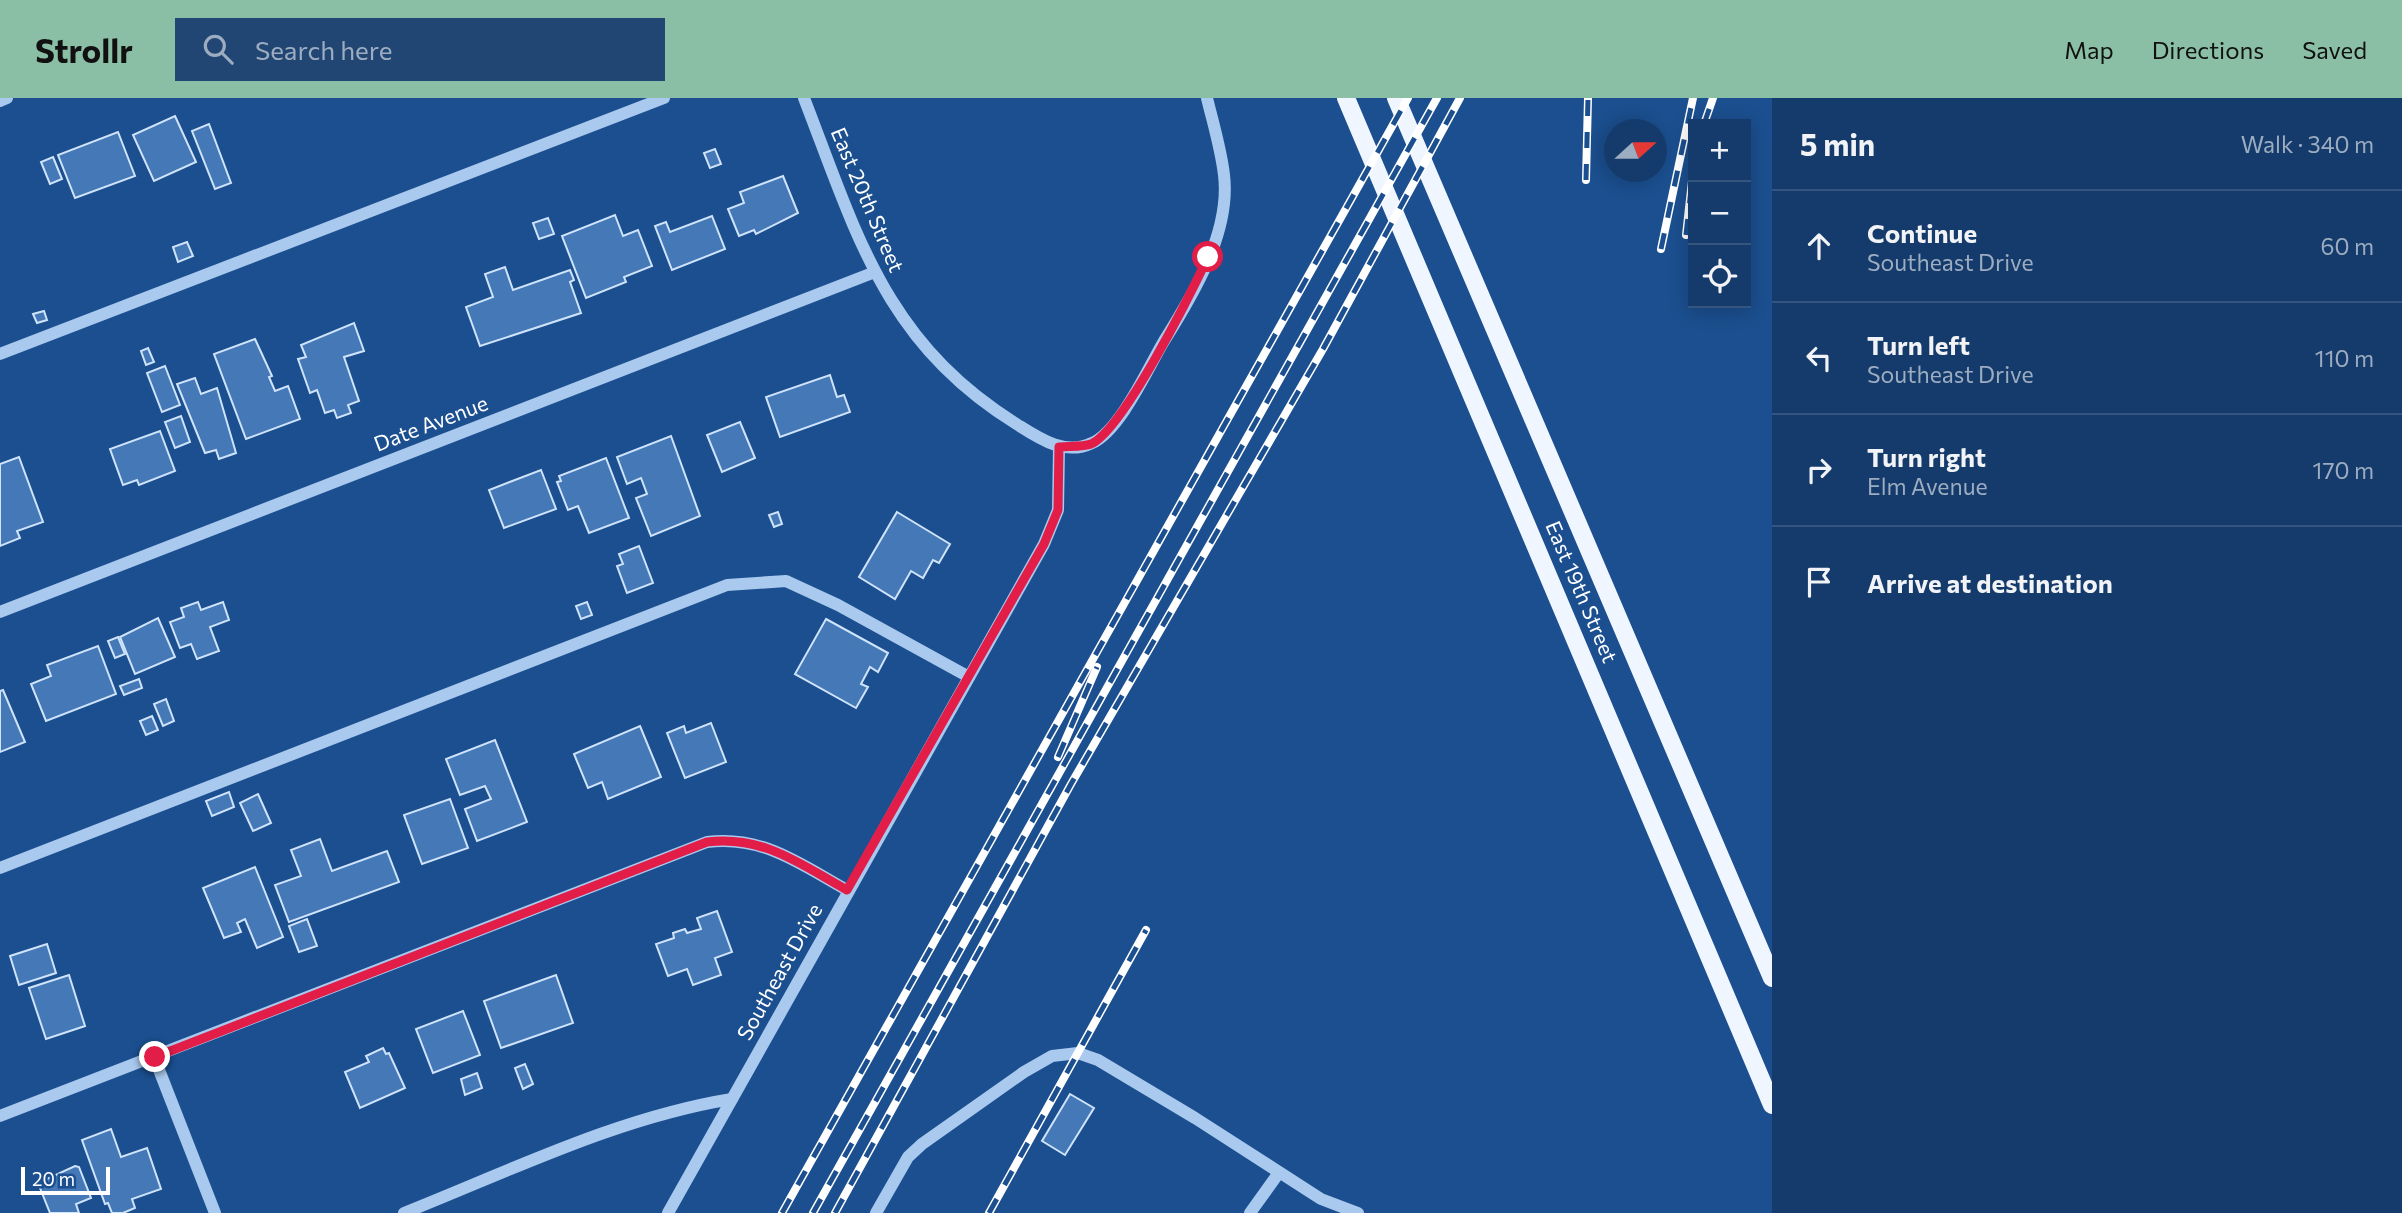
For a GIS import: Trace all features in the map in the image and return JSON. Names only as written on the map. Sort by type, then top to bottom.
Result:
[{"type":"main road","name":"East 19th Street","points":[[1346,98],[1772,1105]]},
{"type":"main road","name":"East 19th Street","points":[[1396,98],[1772,978]]},
{"type":"street","points":[[0,101],[7,98]]},
{"type":"street","points":[[0,354],[664,98]]},
{"type":"street","name":"East 20th Street","points":[[804,98],[862,247],[895,310],[922,347],[957,380],[1004,416],[1059,447]]},
{"type":"street","points":[[1059,447],[1091,444],[1111,429],[1175,324],[1208,257],[1221,223],[1225,176],[1207,98]]},
{"type":"street","name":"Date Avenue","points":[[0,612],[875,272]]},
{"type":"street","name":"Southeast Drive","points":[[668,1213],[847,890],[1044,544],[1058,510],[1059,447]]},
{"type":"street","points":[[0,868],[727,584],[786,581],[838,605],[969,677]]},
{"type":"street","points":[[0,1116],[707,842],[731,839],[752,842],[782,853],[847,890]]},
{"type":"street","points":[[876,1213],[908,1157],[922,1144],[1024,1072],[1052,1056],[1078,1053],[1098,1060],[1195,1118],[1278,1174],[1321,1199],[1355,1213]]},
{"type":"street","points":[[155,1057],[215,1213]]},
{"type":"street","points":[[404,1213],[610,1132],[696,1105],[732,1099]]},
{"type":"street","points":[[1250,1213],[1278,1174]]},
{"type":"building","points":[[175,116],[196,162],[154,181],[133,135]]},
{"type":"building","points":[[209,124],[231,183],[215,189],[192,131]]},
{"type":"building","points":[[118,132],[135,176],[75,198],[58,155]]},
{"type":"building","points":[[715,149],[721,164],[710,168],[704,153]]},
{"type":"building","points":[[53,157],[62,179],[50,184],[41,162]]},
{"type":"building","points":[[783,176],[798,213],[756,234],[754,230],[739,236],[728,209],[744,203],[740,192]]},
{"type":"building","points":[[615,215],[623,236],[638,230],[652,266],[624,277],[626,282],[586,298],[562,236]]},
{"type":"building","points":[[712,216],[725,249],[672,270],[655,226],[666,222],[670,232]]},
{"type":"building","points":[[548,218],[554,234],[539,239],[533,223]]},
{"type":"building","points":[[187,242],[193,256],[178,262],[173,247]]},
{"type":"building","points":[[505,267],[513,290],[570,270],[574,280],[570,282],[581,313],[480,346],[466,307],[493,297],[485,274]]},
{"type":"building","points":[[44,311],[47,320],[37,323],[33,314]]},
{"type":"building","points":[[354,323],[364,351],[344,357],[359,401],[348,405],[351,413],[337,418],[334,410],[325,413],[317,390],[310,393],[298,359],[306,357],[301,345]]},
{"type":"building","points":[[255,339],[272,376],[269,377],[275,391],[288,386],[300,419],[246,439],[214,354]]},
{"type":"building","points":[[148,348],[154,362],[146,365],[141,351]]},
{"type":"building","points":[[165,366],[180,405],[162,412],[147,373]]},
{"type":"building","points":[[830,375],[837,397],[844,395],[850,412],[780,437],[766,397]]},
{"type":"building","points":[[195,378],[201,394],[217,388],[236,453],[219,459],[216,450],[205,453],[177,384]]},
{"type":"building","points":[[181,416],[190,442],[175,448],[165,422]]},
{"type":"building","points":[[740,422],[755,458],[722,472],[707,435]]},
{"type":"building","points":[[160,431],[175,471],[139,485],[137,480],[123,485],[110,449]]},
{"type":"building","points":[[671,436],[700,516],[651,536],[636,498],[647,494],[641,478],[627,484],[617,457]]},
{"type":"building","points":[[19,457],[43,522],[17,531],[20,538],[0,546],[0,464]]},
{"type":"building","points":[[606,458],[629,518],[589,533],[578,506],[568,510],[557,482],[561,481],[559,476]]},
{"type":"building","points":[[541,470],[556,509],[504,528],[489,490]]},
{"type":"building","points":[[778,512],[782,524],[774,527],[769,515]]},
{"type":"building","points":[[897,512],[950,544],[939,563],[933,560],[923,578],[911,571],[895,599],[859,577]]},
{"type":"building","points":[[639,546],[653,583],[627,593],[617,566],[623,564],[619,554]]},
{"type":"building","points":[[198,602],[201,610],[223,602],[229,620],[210,627],[219,651],[197,659],[191,644],[180,648],[170,622],[184,617],[181,608]]},
{"type":"building","points":[[587,602],[592,615],[581,619],[576,606]]},
{"type":"building","points":[[158,618],[175,657],[135,674],[120,637]]},
{"type":"building","points":[[826,619],[888,653],[878,672],[870,667],[861,684],[868,687],[856,708],[795,674]]},
{"type":"building","points":[[118,637],[125,654],[115,658],[108,641]]},
{"type":"building","points":[[98,646],[116,694],[46,721],[31,684],[51,676],[47,665]]},
{"type":"building","points":[[139,679],[142,688],[124,695],[120,686]]},
{"type":"building","points":[[3,690],[25,742],[0,752],[0,691]]},
{"type":"building","points":[[166,699],[174,721],[163,726],[154,704]]},
{"type":"building","points":[[152,716],[158,730],[146,735],[140,721]]},
{"type":"building","points":[[711,723],[726,762],[685,778],[667,733],[684,726],[686,733]]},
{"type":"building","points":[[640,726],[661,777],[608,799],[602,782],[588,788],[574,754]]},
{"type":"building","points":[[495,740],[527,822],[477,841],[465,809],[491,799],[485,786],[460,795],[446,759]]},
{"type":"building","points":[[229,792],[234,807],[212,816],[206,801]]},
{"type":"building","points":[[258,794],[271,823],[253,831],[240,803]]},
{"type":"building","points":[[450,799],[468,848],[422,864],[404,815]]},
{"type":"building","points":[[320,839],[332,871],[387,851],[399,882],[289,922],[275,885],[301,876],[291,850]]},
{"type":"building","points":[[255,867],[283,937],[257,948],[245,919],[237,923],[241,932],[224,938],[203,888]]},
{"type":"building","points":[[717,911],[732,952],[715,958],[721,975],[693,985],[687,969],[668,976],[656,944],[674,938],[673,933],[685,929],[687,933],[701,929],[697,918]]},
{"type":"building","points":[[307,919],[317,946],[299,952],[289,926]]},
{"type":"building","points":[[47,944],[56,973],[19,985],[10,956]]},
{"type":"building","points":[[69,975],[85,1026],[46,1039],[29,988]]},
{"type":"building","points":[[556,975],[573,1023],[501,1048],[484,1001]]},
{"type":"building","points":[[463,1011],[480,1055],[433,1073],[416,1029]]},
{"type":"building","points":[[383,1048],[386,1054],[389,1053],[405,1088],[360,1108],[345,1072],[369,1062],[366,1056]]},
{"type":"building","points":[[525,1064],[533,1084],[523,1089],[515,1068]]},
{"type":"building","points":[[477,1073],[482,1088],[465,1095],[461,1079]]},
{"type":"building","points":[[1070,1094],[1094,1108],[1065,1155],[1042,1141]]},
{"type":"building","points":[[111,1129],[121,1157],[147,1148],[161,1189],[132,1199],[135,1208],[123,1213],[112,1213],[108,1203],[105,1204],[82,1140]]},
{"type":"building","points":[[75,1166],[79,1167],[91,1198],[76,1204],[79,1213],[50,1213],[38,1183]]},
{"type":"railway","points":[[782,1213],[1408,98]]},
{"type":"railway","points":[[813,1213],[1437,98]]},
{"type":"railway","points":[[835,1213],[1071,784],[1323,349],[1460,98]]},
{"type":"railway","points":[[1586,180],[1588,98]]},
{"type":"railway","points":[[1661,249],[1693,98]]},
{"type":"railway","points":[[1706,119],[1713,98]]},
{"type":"railway","points":[[1686,235],[1692,182]]},
{"type":"railway","points":[[1058,757],[1097,667]]},
{"type":"railway","points":[[989,1213],[1146,930]]},
{"type":"route","points":[[155,1057],[707,842],[731,839],[752,842],[782,853],[847,890],[1044,544],[1058,510],[1059,447],[1091,444],[1111,429],[1175,324],[1208,257]]}]
